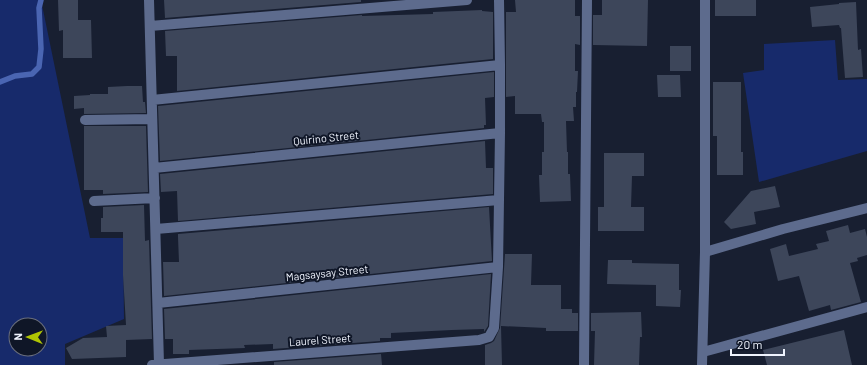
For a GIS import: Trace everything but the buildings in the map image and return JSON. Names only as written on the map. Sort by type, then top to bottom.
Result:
[{"type":"street","points":[[149,0],[158,303],[156,365]]},
{"type":"street","points":[[150,26],[467,0]]},
{"type":"street","points":[[498,267],[500,200],[499,0]]},
{"type":"street","points":[[584,365],[587,0]]},
{"type":"street","points":[[702,365],[705,252],[705,0]]},
{"type":"street","points":[[152,100],[500,65]]},
{"type":"street","points":[[84,120],[152,119]]},
{"type":"street","name":"Quirino Street","points":[[154,168],[500,133]]},
{"type":"street","points":[[94,201],[155,198]]},
{"type":"street","points":[[156,229],[500,200]]},
{"type":"street","points":[[705,252],[783,229],[867,208]]},
{"type":"street","name":"Magsaysay Street","points":[[158,303],[498,267]]},
{"type":"street","name":"Laurel Street","points":[[156,365],[479,340],[489,337],[494,328],[498,267]]},
{"type":"street","points":[[703,352],[867,307]]},
{"type":"shaded area","points":[[0,0],[41,0],[90,238],[123,238],[124,319],[65,344],[65,365],[0,365]]},
{"type":"shaded area","points":[[835,40],[838,80],[867,79],[867,151],[759,182],[743,73],[764,70],[764,44]]},
{"type":"waterway","points":[[0,82],[15,76],[32,74],[39,67],[41,49],[39,8],[41,0]]}]
